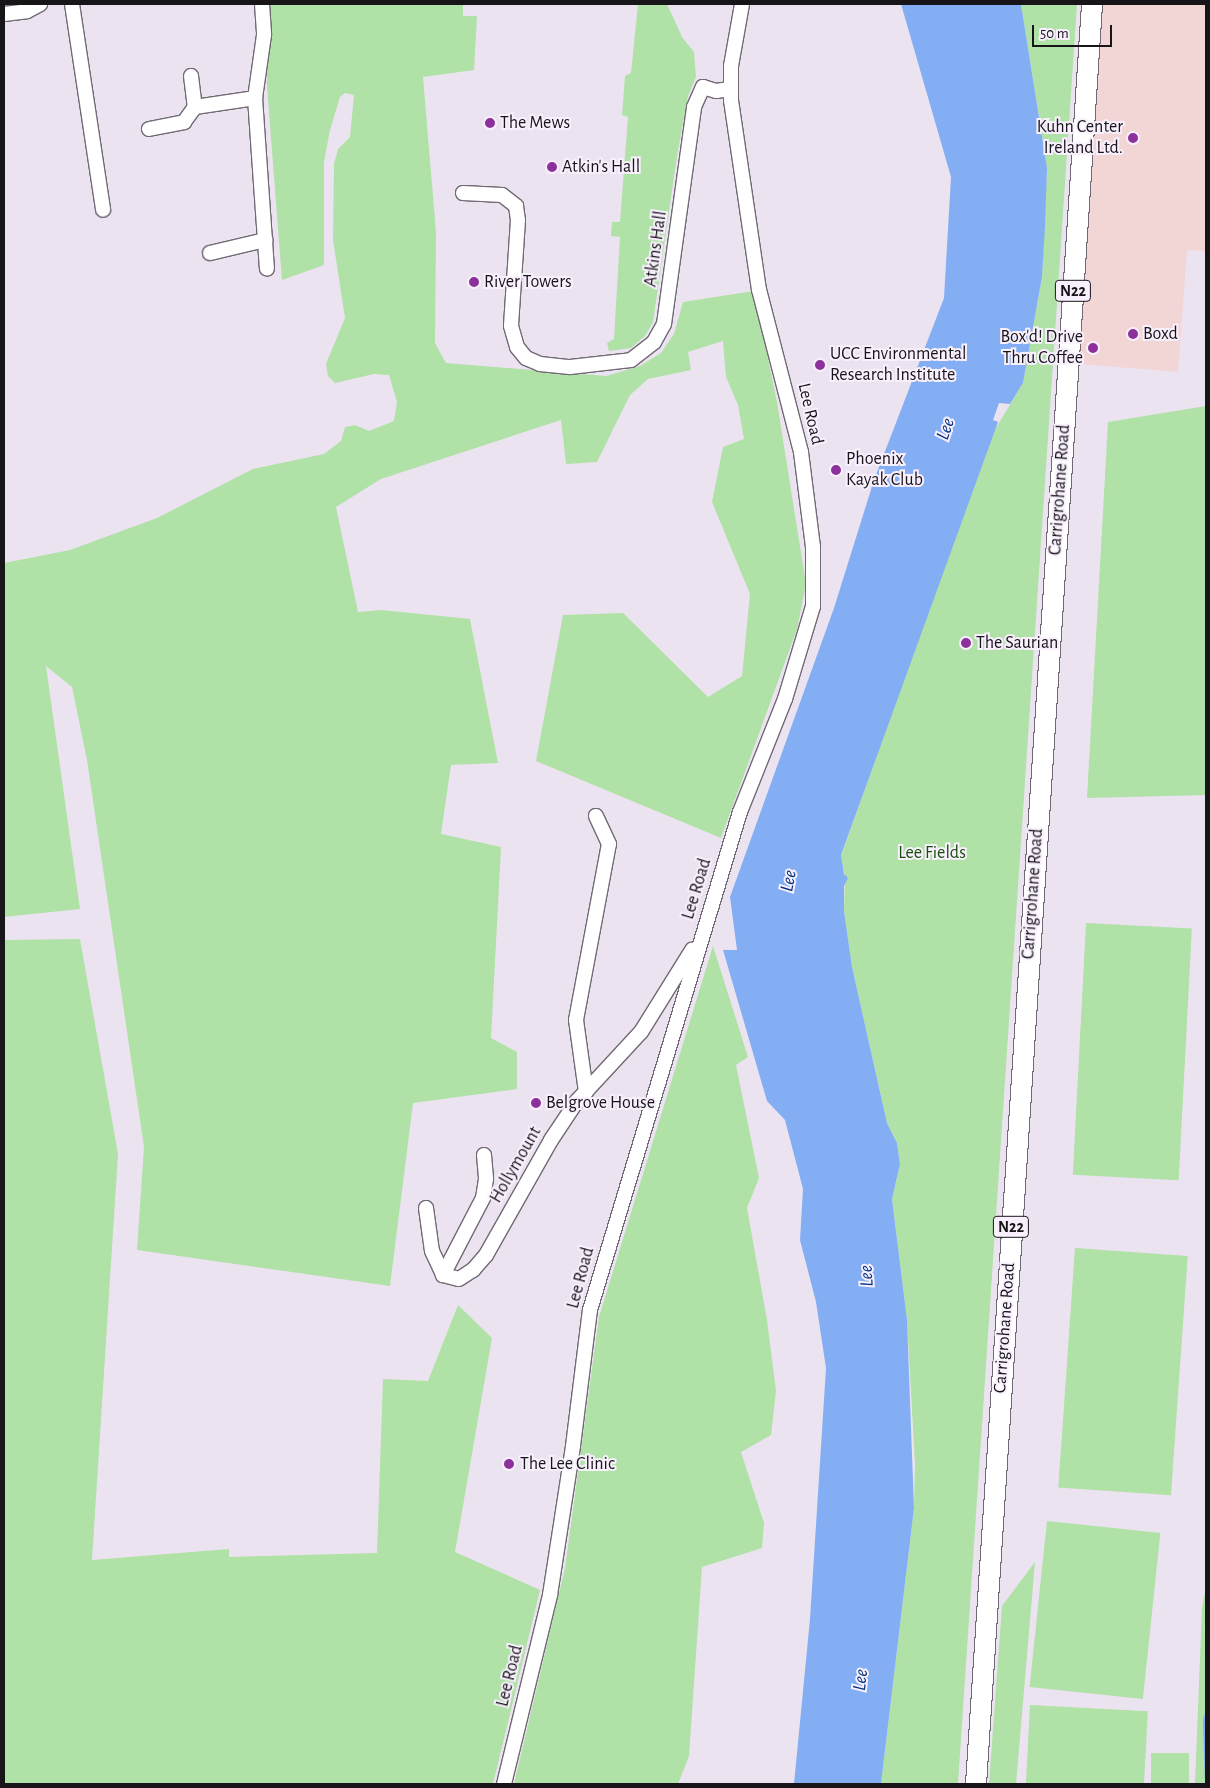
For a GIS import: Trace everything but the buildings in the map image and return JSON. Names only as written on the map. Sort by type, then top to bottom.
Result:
[{"type":"highway","name":"Carrigrohane Road","points":[[976,1784],[1092,4]]},
{"type":"street","points":[[4,14],[27,11],[40,4]]},
{"type":"street","points":[[72,4],[103,210]]},
{"type":"street","points":[[262,4],[264,35],[255,98],[267,269]]},
{"type":"street","name":"Lee Road","points":[[504,1784],[550,1595],[573,1446],[590,1310],[740,812],[798,663],[813,606],[813,547],[801,452],[759,290],[731,95],[742,4]]},
{"type":"street","points":[[149,129],[184,122],[195,107],[191,76]]},
{"type":"street","name":"Atkins Hall","points":[[463,192],[502,195],[516,206],[518,220],[511,326],[521,353],[533,362],[545,365],[599,365],[631,360],[645,352],[664,324],[700,92],[731,95]]},
{"type":"street","points":[[195,107],[255,98]]},
{"type":"street","points":[[210,253],[265,240]]},
{"type":"street","points":[[586,1092],[576,1020],[609,844],[596,816]]},
{"type":"street","name":"Hollymount","points":[[484,1155],[486,1179],[483,1198],[443,1275],[459,1279],[473,1270],[486,1255],[551,1140],[586,1092],[641,1032],[703,936]]},
{"type":"street","points":[[426,1208],[432,1251],[443,1275]]},
{"type":"shaded area","points":[[1103,4],[1206,4],[1206,251],[1187,250],[1178,372],[1079,364]]},
{"type":"green space","points":[[266,4],[463,4],[463,16],[477,16],[474,70],[423,77],[436,232],[435,343],[446,363],[606,376],[640,366],[661,353],[674,334],[683,302],[754,291],[777,402],[806,584],[797,629],[721,838],[536,761],[563,615],[623,613],[708,697],[742,676],[750,594],[712,502],[723,447],[744,439],[738,405],[726,377],[723,341],[688,352],[691,370],[648,379],[630,395],[597,462],[566,464],[561,420],[381,479],[336,507],[358,612],[381,610],[470,619],[498,763],[451,765],[441,834],[501,847],[491,1038],[517,1052],[517,1089],[413,1103],[390,1286],[137,1250],[144,1147],[87,760],[72,687],[46,666],[80,909],[4,917],[4,563],[70,550],[157,518],[253,469],[324,454],[341,441],[345,427],[355,425],[369,431],[394,421],[397,402],[389,375],[374,374],[335,383],[328,376],[326,364],[345,318],[333,240],[334,164],[338,149],[350,137],[354,95],[345,93],[340,97],[330,130],[324,162],[324,265],[282,280],[267,86]]},
{"type":"green space","points":[[638,4],[667,4],[682,37],[694,52],[696,77],[688,96],[677,156],[653,322],[645,336],[631,348],[609,351],[607,343],[614,339],[620,237],[611,236],[612,222],[620,222],[628,117],[622,115],[625,76],[631,73]]},
{"type":"green space","name":"Lee Fields","points":[[1021,4],[1077,4],[958,1784],[881,1784],[914,1508],[915,1465],[907,1320],[892,1199],[900,1164],[897,1143],[887,1123],[852,967],[844,911],[845,876],[841,856],[990,438],[1023,383],[1042,277],[1047,168]]},
{"type":"green space","points":[[1206,406],[1206,795],[1087,798],[1108,422]]},
{"type":"green space","points":[[1086,923],[1192,929],[1179,1180],[1073,1175]]},
{"type":"green space","points":[[80,939],[118,1154],[92,1560],[229,1549],[229,1557],[377,1553],[383,1379],[428,1381],[458,1305],[492,1338],[455,1552],[540,1590],[493,1784],[4,1784],[4,940]]},
{"type":"green space","points":[[713,946],[748,1057],[736,1065],[759,1178],[747,1208],[767,1320],[776,1391],[771,1435],[741,1452],[764,1523],[762,1548],[702,1567],[689,1756],[678,1784],[514,1784],[565,1568],[599,1317]]},
{"type":"green space","points":[[1075,1248],[1188,1256],[1171,1495],[1058,1487]]},
{"type":"green space","points":[[1047,1521],[1160,1533],[1143,1699],[1030,1687]]},
{"type":"green space","points":[[1035,1562],[1016,1784],[989,1784],[1002,1606]]},
{"type":"green space","points":[[1206,1587],[1206,1784],[1195,1784],[1202,1608]]},
{"type":"green space","points":[[1030,1705],[1148,1711],[1144,1784],[1026,1784]]},
{"type":"green space","points":[[1151,1753],[1189,1753],[1189,1784],[1151,1784]]},
{"type":"water","name":"Lee","points":[[901,4],[1021,4],[1047,168],[1042,277],[1023,383],[1010,404],[999,403],[993,420],[998,422],[841,855],[844,874],[848,878],[844,886],[844,911],[852,967],[887,1123],[897,1143],[900,1164],[892,1199],[907,1320],[914,1508],[881,1784],[794,1784],[810,1619],[826,1368],[816,1302],[800,1240],[803,1189],[785,1120],[767,1101],[723,950],[737,950],[730,897],[834,608],[874,480],[944,298],[951,177]]},
{"type":"waterway","points":[[1206,1713],[1204,1720],[1206,1784]]},
{"type":"place","name":"The Mews","points":[[490,123]]},
{"type":"place","name":"Kuhn Center Ireland Ltd.","points":[[1133,138]]},
{"type":"place","name":"Atkin's Hall","points":[[552,167]]},
{"type":"place","name":"River Towers","points":[[474,282]]},
{"type":"place","name":"Boxd","points":[[1133,334]]},
{"type":"place","name":"Box'd! Drive Thru Coffee","points":[[1093,348]]},
{"type":"place","name":"UCC Environmental Research Institute","points":[[820,365]]},
{"type":"place","name":"Phoenix Kayak Club","points":[[836,470]]},
{"type":"place","name":"The Saurian","points":[[966,643]]},
{"type":"place","name":"Belgrove House","points":[[536,1103]]},
{"type":"place","name":"The Lee Clinic","points":[[509,1464]]}]
